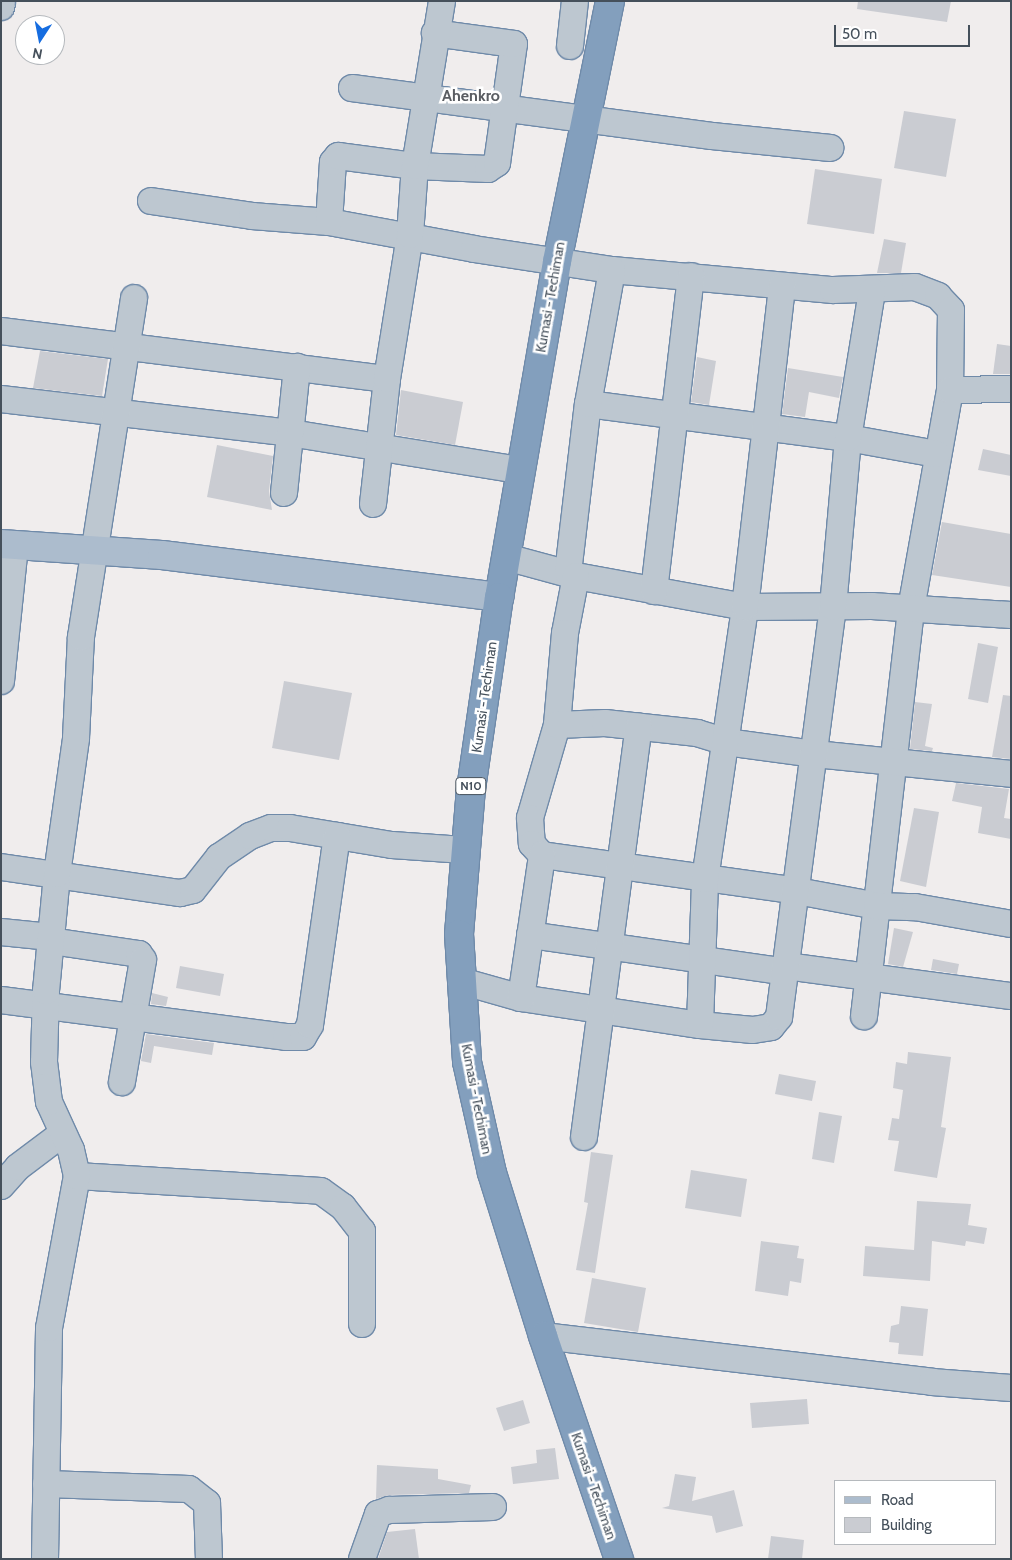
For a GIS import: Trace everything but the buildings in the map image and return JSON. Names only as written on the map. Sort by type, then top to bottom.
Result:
[{"type":"highway","name":"Kumasi - Techiman","points":[[610,1],[584,119],[519,470],[499,596],[464,850],[459,934],[468,1062],[490,1164],[543,1336],[619,1559]]},
{"type":"main road","points":[[8,545],[172,556],[499,596]]},
{"type":"street","points":[[372,504],[386,378],[410,235],[415,166],[435,33],[442,1]]},
{"type":"street","points":[[570,46],[575,1]]},
{"type":"street","points":[[329,222],[333,162],[338,156],[415,166],[494,168],[505,110],[514,44],[435,33]]},
{"type":"street","points":[[352,88],[425,96],[505,110],[830,148]]},
{"type":"street","points":[[150,201],[252,216],[329,222],[410,235],[474,250],[612,270],[782,286],[872,292],[915,287],[938,296],[951,310],[950,390],[910,610],[864,1016]]},
{"type":"street","points":[[612,270],[588,404],[557,725],[530,818],[532,844],[542,856],[797,891],[877,906],[915,907],[1011,924]]},
{"type":"street","points":[[654,591],[691,276]]},
{"type":"street","points":[[700,1025],[704,959],[705,879],[745,607],[782,286]]},
{"type":"street","points":[[461,982],[521,998],[700,1025],[753,1030],[771,1027],[779,1017],[833,607],[848,438],[872,292]]},
{"type":"street","points":[[45,1559],[49,1328],[78,1176],[71,1150],[62,1134],[50,1102],[44,1062],[45,1005],[57,874],[76,738],[81,637],[134,298]]},
{"type":"street","points":[[1,331],[386,378]]},
{"type":"street","points":[[284,493],[297,367]]},
{"type":"street","points":[[950,390],[1011,389]]},
{"type":"street","points":[[1,399],[116,415],[290,433],[379,445],[519,470]]},
{"type":"street","points":[[588,404],[675,418],[848,438],[937,454]]},
{"type":"street","points":[[1,681],[8,545]]},
{"type":"street","points":[[506,557],[572,574],[745,607],[872,606],[910,610],[1011,615]]},
{"type":"street","points":[[557,725],[605,723],[697,733],[726,742],[815,754],[1011,774]]},
{"type":"street","points":[[584,1137],[639,727]]},
{"type":"street","points":[[1,867],[180,893],[193,890],[210,866],[226,852],[250,836],[271,828],[290,828],[392,845],[464,850]]},
{"type":"street","points":[[1,1000],[286,1037],[303,1036],[310,1025],[337,836]]},
{"type":"street","points":[[521,998],[542,856]]},
{"type":"street","points":[[1,932],[139,954],[143,960],[122,1082]]},
{"type":"street","points":[[530,935],[786,969],[869,976],[1011,996]]},
{"type":"street","points":[[1,1186],[18,1167],[62,1134]]},
{"type":"street","points":[[78,1176],[321,1191],[343,1207],[362,1231],[362,1324]]},
{"type":"street","points":[[543,1336],[932,1382],[1011,1388]]},
{"type":"street","points":[[46,1484],[190,1489],[207,1503],[209,1559]]},
{"type":"street","points":[[362,1559],[378,1514],[389,1510],[493,1507]]},
{"type":"district","name":"Ahenkro","points":[[471,96]]}]
